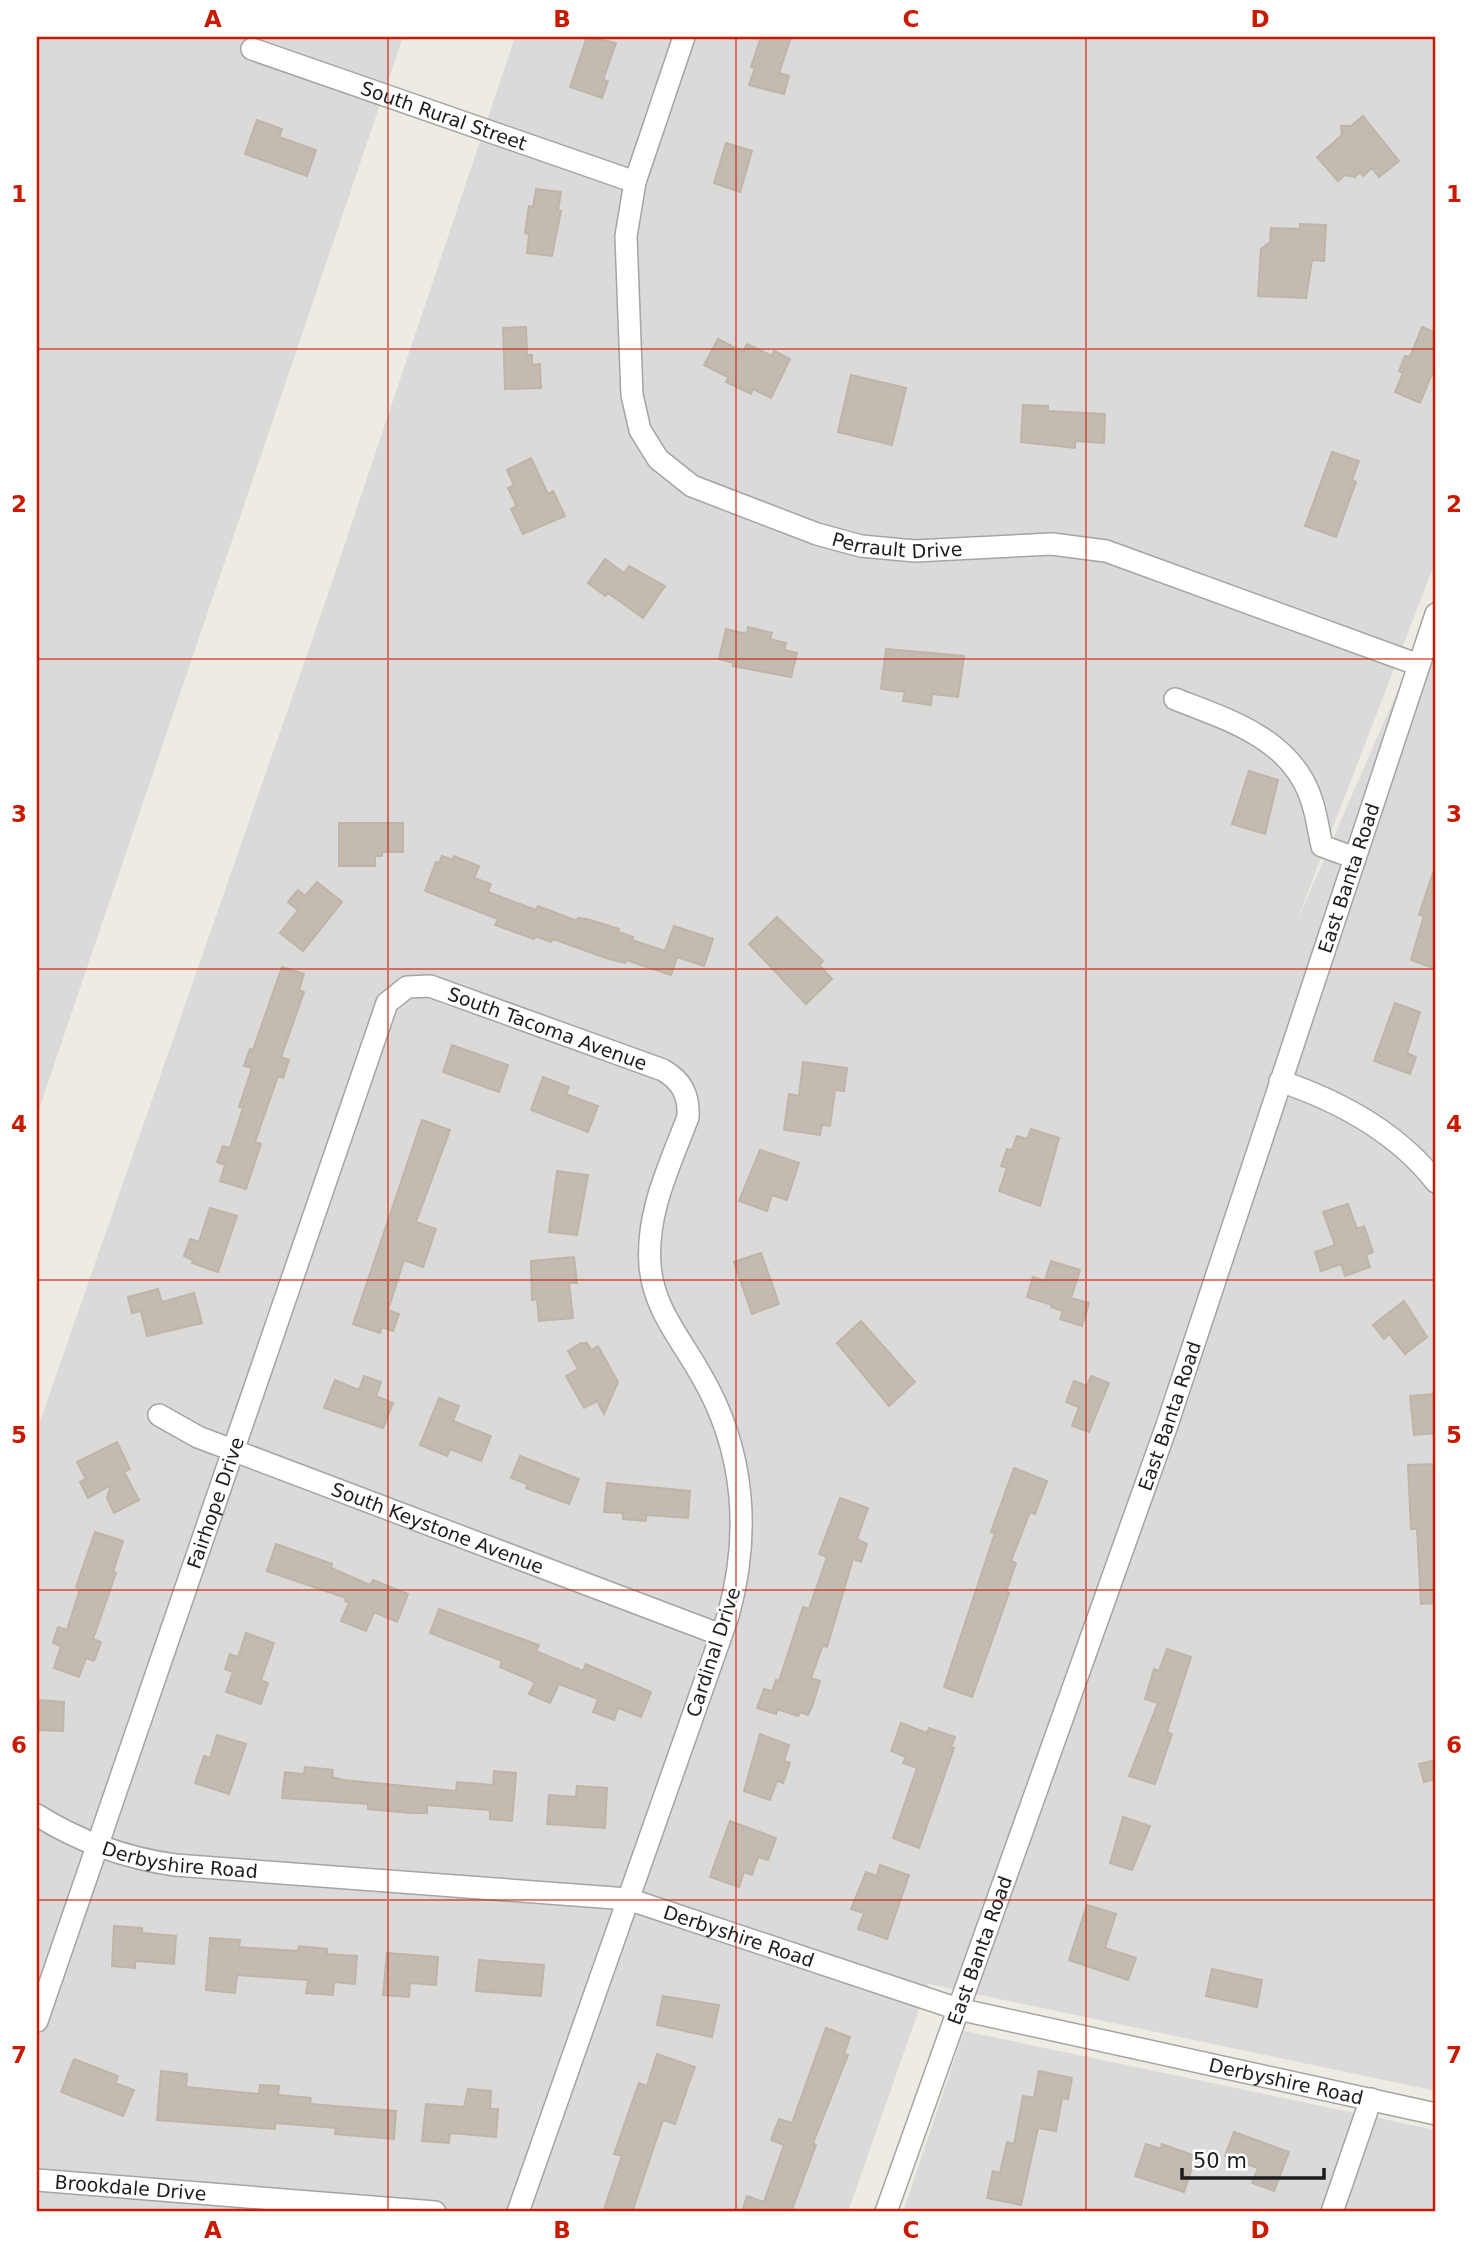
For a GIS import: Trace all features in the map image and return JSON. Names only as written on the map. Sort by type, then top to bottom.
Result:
[{"type":"street","points":[[635,182],[684,37]]},
{"type":"street","name":"South Rural Street","points":[[252,49],[635,182]]},
{"type":"street","name":"Perrault Drive","points":[[635,182],[625,257],[634,413],[653,453],[684,482],[817,534],[870,548],[934,551],[1052,544],[1106,551],[1419,664]]},
{"type":"street","name":"East Banta Road","points":[[886,2212],[1167,1425],[1436,614]]},
{"type":"street","points":[[1175,699],[1242,725],[1280,750],[1309,792],[1322,846],[1355,858]]},
{"type":"street","name":"South Tacoma Avenue","points":[[401,991],[416,985],[435,987],[663,1070],[678,1080],[684,1090]]},
{"type":"street","name":"Fairhope Drive","points":[[37,2021],[387,1003],[401,991]]},
{"type":"street","points":[[1280,1081],[1318,1094],[1357,1115],[1394,1141],[1436,1182]]},
{"type":"street","name":"Cardinal Drive","points":[[518,2212],[733,1599],[742,1546],[742,1501],[733,1448],[713,1398],[666,1318],[650,1267],[652,1214],[688,1117],[684,1090]]},
{"type":"street","name":"South Keystone Avenue","points":[[159,1415],[189,1433],[720,1634]]},
{"type":"street","name":"Derbyshire Road","points":[[37,1815],[97,1844],[148,1860],[192,1867],[628,1899],[958,2009],[1436,2114]]},
{"type":"street","points":[[1332,2212],[1371,2099]]},
{"type":"street","name":"Brookdale Drive","points":[[37,2180],[435,2212]]},
{"type":"shaded area","points":[[37,37],[403,37],[37,1115]]},
{"type":"shaded area","points":[[515,37],[1436,37],[1436,560],[1296,923],[1436,603],[1436,2091],[928,1984],[848,2212],[37,2212],[37,1430],[326,600]]},
{"type":"shaded area","points":[[964,2031],[1436,2130],[1436,2212],[903,2212]]},
{"type":"building","points":[[587,37],[616,43],[603,80],[608,81],[602,98],[570,87]]},
{"type":"building","points":[[761,37],[791,37],[779,73],[789,76],[784,94],[749,85],[755,68],[751,67]]},
{"type":"building","points":[[1363,116],[1399,161],[1379,177],[1372,168],[1363,176],[1360,172],[1355,177],[1345,175],[1338,181],[1317,157],[1342,135],[1341,126],[1351,126]]},
{"type":"building","points":[[257,120],[282,129],[279,137],[316,150],[307,176],[245,154]]},
{"type":"building","points":[[726,143],[752,151],[740,192],[714,183]]},
{"type":"building","points":[[536,189],[561,192],[558,210],[561,211],[552,256],[527,253],[529,234],[525,233],[529,206],[533,207]]},
{"type":"building","points":[[1300,224],[1326,225],[1324,261],[1312,260],[1306,298],[1258,296],[1261,249],[1270,242],[1271,228],[1300,229]]},
{"type":"building","points":[[526,327],[527,355],[532,355],[532,365],[540,364],[541,388],[505,389],[503,328]]},
{"type":"building","points":[[1422,327],[1436,333],[1436,364],[1420,403],[1395,392],[1403,373],[1399,371],[1405,356],[1410,357]]},
{"type":"building","points":[[718,339],[743,352],[747,344],[772,356],[774,351],[790,359],[771,398],[753,389],[751,394],[726,382],[728,377],[704,365]]},
{"type":"building","points":[[851,375],[906,388],[892,445],[838,432]]},
{"type":"building","points":[[1023,405],[1048,406],[1048,411],[1105,414],[1104,443],[1075,441],[1075,448],[1021,442]]},
{"type":"building","points":[[1332,452],[1359,461],[1352,480],[1356,482],[1336,537],[1305,526]]},
{"type":"building","points":[[531,458],[548,494],[553,491],[565,516],[523,534],[511,509],[517,506],[508,488],[514,485],[507,470]]},
{"type":"building","points":[[605,559],[624,573],[629,566],[665,586],[643,618],[608,593],[605,596],[588,583]]},
{"type":"building","points":[[748,627],[772,633],[770,639],[786,643],[784,650],[797,653],[791,677],[733,666],[734,663],[719,659],[726,629],[747,634]]},
{"type":"building","points":[[886,649],[964,656],[958,697],[932,694],[931,705],[903,701],[905,692],[881,689]]},
{"type":"building","points":[[1249,771],[1278,780],[1265,834],[1232,824]]},
{"type":"building","points":[[339,823],[403,823],[403,852],[382,852],[382,856],[375,856],[375,866],[339,866]]},
{"type":"building","points":[[442,856],[453,860],[454,856],[479,866],[474,878],[491,884],[488,892],[536,910],[538,906],[577,921],[578,918],[587,919],[619,929],[618,932],[633,937],[632,940],[665,951],[674,926],[713,939],[704,966],[677,957],[671,975],[626,960],[625,963],[609,959],[553,939],[551,942],[535,936],[534,939],[495,925],[498,919],[425,891],[436,862],[439,863]]},
{"type":"building","points":[[1433,873],[1436,873],[1436,969],[1411,960],[1424,916],[1419,915]]},
{"type":"building","points":[[317,882],[342,902],[303,951],[280,933],[298,910],[288,902],[298,890],[305,896]]},
{"type":"building","points":[[777,917],[823,961],[819,965],[832,979],[806,1004],[749,944]]},
{"type":"building","points":[[282,967],[304,974],[299,990],[304,992],[281,1057],[289,1060],[283,1078],[278,1076],[255,1142],[261,1144],[246,1189],[220,1181],[225,1165],[217,1162],[223,1146],[230,1148],[243,1108],[239,1107],[252,1068],[244,1066],[250,1049],[253,1050]]},
{"type":"building","points":[[1395,1003],[1420,1012],[1407,1053],[1416,1057],[1410,1074],[1374,1061]]},
{"type":"building","points":[[452,1045],[508,1065],[499,1092],[443,1072]]},
{"type":"building","points":[[803,1062],[847,1068],[844,1091],[835,1090],[830,1126],[822,1125],[820,1135],[784,1130],[789,1094],[799,1096]]},
{"type":"building","points":[[543,1077],[569,1087],[566,1094],[598,1106],[588,1132],[531,1110]]},
{"type":"building","points":[[422,1120],[450,1130],[416,1222],[436,1229],[423,1267],[404,1260],[388,1310],[399,1314],[393,1331],[382,1327],[380,1333],[353,1324]]},
{"type":"building","points":[[1031,1129],[1059,1138],[1040,1206],[999,1191],[1007,1168],[1001,1166],[1007,1149],[1012,1150],[1017,1136],[1027,1139]]},
{"type":"building","points":[[760,1150],[799,1163],[787,1200],[772,1195],[767,1211],[739,1201]]},
{"type":"building","points":[[557,1171],[588,1175],[577,1235],[549,1232]]},
{"type":"building","points":[[1348,1204],[1357,1229],[1364,1226],[1373,1252],[1366,1255],[1370,1267],[1345,1276],[1341,1264],[1321,1271],[1315,1252],[1335,1245],[1323,1212]]},
{"type":"building","points":[[210,1208],[237,1216],[218,1272],[192,1263],[193,1260],[184,1256],[190,1239],[199,1242]]},
{"type":"building","points":[[761,1253],[779,1304],[752,1314],[734,1262]]},
{"type":"building","points":[[574,1257],[577,1283],[569,1283],[573,1318],[539,1321],[537,1299],[532,1300],[531,1261]]},
{"type":"building","points":[[1051,1261],[1080,1270],[1071,1298],[1089,1303],[1082,1326],[1060,1319],[1063,1311],[1051,1307],[1052,1305],[1027,1297],[1033,1277],[1045,1281]]},
{"type":"building","points":[[158,1289],[162,1302],[194,1293],[202,1323],[147,1336],[141,1311],[132,1313],[128,1297]]},
{"type":"building","points":[[1404,1301],[1427,1337],[1405,1354],[1389,1334],[1384,1339],[1373,1325]]},
{"type":"building","points":[[861,1321],[915,1382],[889,1406],[837,1343]]},
{"type":"building","points":[[581,1343],[587,1343],[591,1350],[598,1346],[618,1382],[604,1414],[597,1401],[584,1408],[566,1376],[578,1369],[568,1351]]},
{"type":"building","points":[[364,1376],[381,1382],[376,1396],[393,1403],[383,1428],[324,1408],[335,1380],[359,1390]]},
{"type":"building","points":[[1091,1376],[1109,1383],[1089,1432],[1072,1426],[1079,1407],[1066,1402],[1074,1381],[1087,1386]]},
{"type":"building","points":[[1436,1394],[1436,1433],[1414,1435],[1410,1396]]},
{"type":"building","points":[[439,1398],[459,1406],[453,1421],[491,1436],[481,1461],[450,1449],[447,1456],[420,1445]]},
{"type":"building","points":[[117,1442],[130,1469],[124,1472],[139,1500],[114,1513],[107,1498],[111,1485],[88,1498],[80,1482],[86,1479],[77,1462]]},
{"type":"building","points":[[520,1456],[579,1479],[569,1504],[526,1488],[527,1484],[511,1478]]},
{"type":"building","points":[[1436,1464],[1436,1603],[1421,1604],[1417,1529],[1411,1529],[1408,1465]]},
{"type":"building","points":[[1014,1468],[1047,1481],[1035,1514],[1030,1512],[1011,1561],[1016,1563],[1006,1592],[1009,1593],[972,1697],[944,1687],[995,1533],[991,1532]]},
{"type":"building","points":[[607,1483],[690,1491],[688,1518],[646,1515],[646,1521],[623,1519],[623,1513],[604,1512]]},
{"type":"building","points":[[840,1498],[868,1508],[857,1539],[867,1544],[861,1562],[853,1559],[827,1647],[823,1645],[811,1678],[820,1681],[812,1707],[808,1715],[800,1712],[798,1716],[777,1709],[776,1714],[757,1708],[764,1689],[772,1691],[776,1680],[779,1681],[803,1607],[809,1609],[827,1557],[819,1554]]},
{"type":"building","points":[[95,1532],[123,1541],[113,1572],[116,1573],[93,1639],[101,1642],[94,1661],[86,1658],[79,1677],[54,1668],[61,1646],[53,1643],[58,1627],[67,1630],[80,1589],[76,1587]]},
{"type":"building","points":[[276,1544],[332,1564],[331,1568],[370,1585],[373,1580],[408,1594],[397,1622],[374,1612],[366,1631],[341,1621],[349,1603],[345,1601],[346,1598],[267,1571]]},
{"type":"building","points":[[439,1609],[539,1645],[536,1651],[583,1671],[586,1664],[651,1692],[641,1717],[618,1708],[614,1720],[593,1712],[598,1699],[559,1684],[550,1703],[529,1694],[535,1682],[500,1667],[502,1661],[430,1633]]},
{"type":"building","points":[[246,1633],[274,1643],[261,1680],[268,1683],[261,1704],[226,1692],[233,1672],[225,1669],[230,1654],[238,1657]]},
{"type":"building","points":[[1167,1649],[1191,1657],[1167,1732],[1172,1734],[1155,1784],[1129,1776],[1158,1703],[1145,1699],[1154,1669],[1159,1671]]},
{"type":"building","points":[[37,1700],[64,1702],[63,1731],[37,1730]]},
{"type":"building","points":[[901,1723],[927,1733],[929,1728],[955,1737],[951,1747],[954,1748],[919,1848],[893,1838],[917,1768],[903,1763],[906,1757],[891,1751]]},
{"type":"building","points":[[760,1734],[789,1745],[784,1761],[790,1763],[783,1783],[777,1781],[770,1800],[744,1791]]},
{"type":"building","points":[[217,1735],[246,1744],[229,1794],[195,1783],[204,1756],[210,1758]]},
{"type":"building","points":[[1436,1760],[1436,1779],[1424,1782],[1419,1764]]},
{"type":"building","points":[[305,1767],[333,1770],[332,1777],[343,1780],[456,1791],[457,1782],[493,1785],[494,1771],[516,1773],[512,1821],[490,1819],[490,1810],[427,1805],[427,1813],[411,1813],[368,1809],[368,1804],[282,1798],[285,1772],[304,1774]]},
{"type":"building","points":[[577,1786],[607,1788],[605,1828],[547,1824],[549,1795],[576,1797]]},
{"type":"building","points":[[1123,1817],[1150,1826],[1132,1870],[1110,1863]]},
{"type":"building","points":[[730,1821],[776,1838],[768,1860],[758,1857],[752,1875],[744,1872],[739,1887],[710,1877]]},
{"type":"building","points":[[880,1865],[909,1875],[887,1939],[858,1929],[864,1913],[851,1909],[866,1872],[877,1876]]},
{"type":"building","points":[[1087,1905],[1116,1914],[1105,1948],[1136,1958],[1128,1980],[1069,1960]]},
{"type":"building","points":[[114,1926],[142,1928],[142,1933],[176,1936],[174,1964],[135,1961],[135,1968],[112,1966]]},
{"type":"building","points":[[210,1938],[240,1940],[239,1947],[298,1951],[299,1946],[327,1949],[327,1954],[357,1956],[355,1984],[334,1982],[333,1995],[306,1993],[308,1980],[237,1975],[235,1993],[206,1990]]},
{"type":"building","points":[[387,1953],[438,1957],[436,1985],[410,1983],[409,1997],[383,1995]]},
{"type":"building","points":[[479,1960],[544,1965],[541,1996],[476,1991]]},
{"type":"building","points":[[1212,1969],[1262,1980],[1257,2007],[1206,1996]]},
{"type":"building","points":[[663,1996],[719,2005],[712,2037],[657,2025]]},
{"type":"building","points":[[826,2028],[850,2037],[844,2054],[848,2055],[813,2143],[816,2145],[791,2212],[742,2212],[747,2196],[764,2202],[784,2145],[771,2140],[779,2119],[792,2123]]},
{"type":"building","points":[[657,2054],[695,2067],[675,2124],[663,2120],[632,2212],[603,2212],[622,2156],[614,2154],[639,2083],[647,2086]]},
{"type":"building","points":[[74,2059],[118,2076],[115,2083],[134,2090],[123,2116],[61,2092]]},
{"type":"building","points":[[161,2071],[187,2074],[186,2087],[259,2094],[260,2085],[279,2086],[278,2095],[311,2098],[310,2104],[396,2111],[394,2139],[335,2134],[336,2128],[275,2123],[275,2129],[157,2120]]},
{"type":"building","points":[[1039,2071],[1072,2078],[1068,2099],[1062,2098],[1056,2131],[1038,2128],[1021,2205],[987,2198],[993,2171],[1000,2173],[1007,2142],[1014,2144],[1023,2096],[1034,2098]]},
{"type":"building","points":[[468,2089],[491,2091],[490,2109],[498,2109],[496,2137],[450,2133],[449,2143],[422,2141],[426,2104],[464,2107]]},
{"type":"building","points":[[1234,2132],[1289,2152],[1274,2191],[1252,2183],[1258,2168],[1225,2156]]},
{"type":"building","points":[[1146,2144],[1161,2149],[1162,2144],[1196,2156],[1184,2192],[1135,2176]]}]
